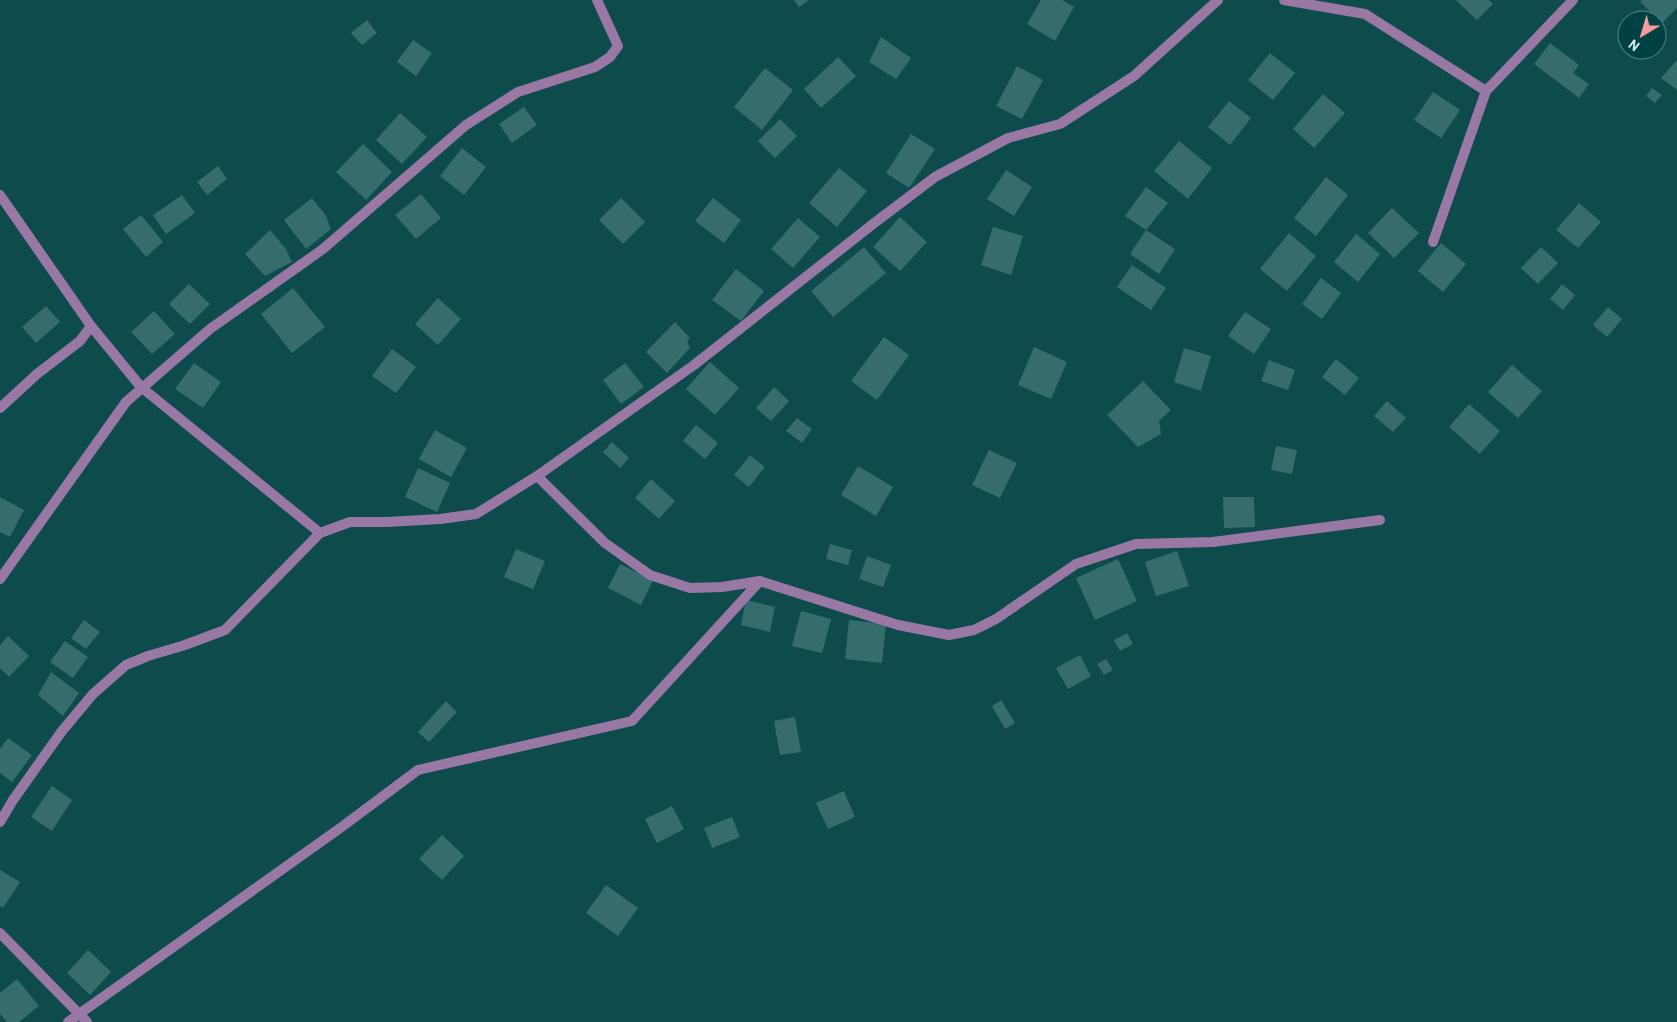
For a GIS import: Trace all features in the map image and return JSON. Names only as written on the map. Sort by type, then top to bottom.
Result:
[{"type":"street","points":[[0,579],[126,402],[142,387],[210,329],[323,249],[466,125],[518,92],[595,67],[610,58],[618,46],[597,0]]},
{"type":"street","points":[[0,822],[13,800],[62,731],[93,694],[126,665],[225,630],[320,533],[350,522],[396,522],[476,514],[537,476],[694,365],[935,177],[1008,138],[1060,124],[1134,76],[1218,0]]},
{"type":"street","points":[[1284,0],[1365,14],[1486,91]]},
{"type":"street","points":[[1433,242],[1486,91],[1573,0]]},
{"type":"street","points":[[0,195],[91,326],[142,387],[320,533]]},
{"type":"street","points":[[0,408],[37,374],[80,341],[91,326]]},
{"type":"street","points":[[537,476],[605,543],[650,576],[690,588],[722,587],[760,581],[898,625],[949,635],[974,630],[1076,564],[1136,544],[1213,542],[1380,520]]},
{"type":"street","points":[[68,1022],[83,1018],[418,770],[632,721],[760,581]]},
{"type":"street","points":[[0,933],[83,1018]]},
{"type":"building","points":[[794,0],[809,0],[799,7]]},
{"type":"building","points":[[1041,0],[1062,0],[1074,7],[1055,41],[1027,24]]},
{"type":"building","points":[[1456,0],[1489,0],[1493,4],[1477,20]]},
{"type":"building","points":[[1642,0],[1677,0],[1677,8],[1667,18],[1667,10],[1648,10],[1640,2]]},
{"type":"building","points":[[367,20],[377,33],[362,45],[351,33]]},
{"type":"building","points":[[881,37],[911,58],[896,79],[869,62]]},
{"type":"building","points":[[413,40],[432,53],[416,76],[397,62]]},
{"type":"building","points":[[1550,43],[1579,65],[1573,73],[1589,84],[1579,98],[1534,64]]},
{"type":"building","points":[[1270,53],[1295,73],[1273,100],[1248,80]]},
{"type":"building","points":[[838,57],[856,76],[821,108],[804,89]]},
{"type":"building","points":[[1677,60],[1677,90],[1661,78]]},
{"type":"building","points":[[1017,66],[1043,80],[1022,119],[996,106]]},
{"type":"building","points":[[765,68],[793,90],[762,130],[734,107]]},
{"type":"building","points":[[1652,88],[1662,95],[1655,103],[1646,96]]},
{"type":"building","points":[[1433,92],[1460,110],[1441,138],[1414,120]]},
{"type":"building","points":[[1323,94],[1345,113],[1314,148],[1293,129]]},
{"type":"building","points":[[1229,101],[1251,118],[1230,145],[1208,127]]},
{"type":"building","points":[[524,107],[537,125],[512,143],[499,124]]},
{"type":"building","points":[[400,113],[427,137],[402,164],[376,140]]},
{"type":"building","points":[[780,119],[797,136],[775,158],[758,141]]},
{"type":"building","points":[[911,134],[935,149],[909,188],[886,173]]},
{"type":"building","points":[[1179,141],[1212,168],[1188,199],[1154,171]]},
{"type":"building","points":[[363,144],[392,172],[366,200],[336,172]]},
{"type":"building","points":[[462,148],[486,167],[464,195],[440,176]]},
{"type":"building","points":[[218,166],[227,179],[207,195],[197,182]]},
{"type":"building","points":[[839,168],[867,191],[837,227],[809,203]]},
{"type":"building","points":[[1006,170],[1032,187],[1014,216],[987,199]]},
{"type":"building","points":[[1326,177],[1348,195],[1316,236],[1294,218]]},
{"type":"building","points":[[1146,187],[1168,203],[1146,230],[1125,216]]},
{"type":"building","points":[[421,194],[441,218],[416,239],[395,215]]},
{"type":"building","points":[[182,195],[195,213],[166,234],[153,215]]},
{"type":"building","points":[[312,198],[326,216],[331,229],[306,249],[284,220]]},
{"type":"building","points":[[621,198],[645,222],[623,244],[599,220]]},
{"type":"building","points":[[713,198],[741,220],[724,243],[695,221]]},
{"type":"building","points":[[1579,203],[1601,222],[1578,248],[1556,230]]},
{"type":"building","points":[[1392,208],[1419,233],[1394,258],[1368,233]]},
{"type":"building","points":[[141,215],[163,242],[146,257],[123,229]]},
{"type":"building","points":[[900,217],[927,242],[900,271],[873,247]]},
{"type":"building","points":[[798,218],[820,237],[793,268],[771,249]]},
{"type":"building","points":[[993,227],[1023,236],[1011,275],[981,265]]},
{"type":"building","points":[[270,230],[286,249],[292,262],[265,276],[245,254]]},
{"type":"building","points":[[1146,230],[1175,249],[1159,274],[1130,254]]},
{"type":"building","points":[[1289,233],[1316,256],[1287,291],[1260,269]]},
{"type":"building","points":[[1356,234],[1380,254],[1358,282],[1334,262]]},
{"type":"building","points":[[1441,243],[1466,264],[1443,292],[1418,271]]},
{"type":"building","points":[[864,247],[886,273],[833,317],[811,291]]},
{"type":"building","points":[[1541,247],[1558,263],[1538,284],[1521,268]]},
{"type":"building","points":[[1132,265],[1166,288],[1151,310],[1117,287]]},
{"type":"building","points":[[736,269],[764,291],[741,321],[712,300]]},
{"type":"building","points":[[1321,278],[1341,293],[1322,319],[1302,304]]},
{"type":"building","points":[[189,284],[210,304],[190,324],[169,304]]},
{"type":"building","points":[[1562,284],[1575,295],[1563,310],[1550,299]]},
{"type":"building","points":[[293,288],[325,327],[292,353],[261,314]]},
{"type":"building","points":[[438,298],[461,319],[438,345],[415,324]]},
{"type":"building","points":[[46,306],[60,322],[36,343],[22,327]]},
{"type":"building","points":[[1608,307],[1622,319],[1607,337],[1593,325]]},
{"type":"building","points":[[154,311],[175,334],[152,354],[131,332]]},
{"type":"building","points":[[1245,312],[1271,329],[1254,354],[1228,336]]},
{"type":"building","points":[[675,322],[690,338],[687,341],[690,348],[667,373],[646,352]]},
{"type":"building","points":[[884,337],[909,355],[877,400],[851,381]]},
{"type":"building","points":[[1034,347],[1067,362],[1051,399],[1018,385]]},
{"type":"building","points":[[1184,348],[1211,356],[1201,391],[1174,382]]},
{"type":"building","points":[[392,349],[416,367],[396,393],[372,376]]},
{"type":"building","points":[[1336,359],[1359,378],[1345,395],[1322,377]]},
{"type":"building","points":[[1269,360],[1295,370],[1288,390],[1261,381]]},
{"type":"building","points":[[710,362],[739,388],[715,415],[686,389]]},
{"type":"building","points":[[194,363],[221,382],[203,408],[175,389]]},
{"type":"building","points":[[625,363],[644,387],[621,404],[603,380]]},
{"type":"building","points":[[1512,365],[1542,391],[1518,418],[1488,392]]},
{"type":"building","points":[[1143,381],[1171,410],[1159,421],[1161,434],[1138,447],[1107,415]]},
{"type":"building","points":[[774,387],[789,401],[771,421],[756,408]]},
{"type":"building","points":[[1387,401],[1406,418],[1393,432],[1374,416]]},
{"type":"building","points":[[1469,404],[1500,431],[1480,454],[1449,427]]},
{"type":"building","points":[[797,418],[812,429],[802,443],[786,431]]},
{"type":"building","points":[[696,425],[718,443],[705,459],[683,441]]},
{"type":"building","points":[[435,430],[467,448],[451,477],[419,459]]},
{"type":"building","points":[[612,442],[629,458],[620,468],[603,452]]},
{"type":"building","points":[[1276,446],[1297,450],[1292,474],[1271,470]]},
{"type":"building","points":[[989,450],[1017,463],[1000,498],[972,485]]},
{"type":"building","points":[[750,455],[765,467],[749,487],[734,475]]},
{"type":"building","points":[[858,466],[893,487],[876,516],[841,495]]},
{"type":"building","points":[[418,468],[450,483],[437,512],[405,497]]},
{"type":"building","points":[[651,479],[675,501],[659,519],[635,498]]},
{"type":"building","points":[[0,497],[24,510],[10,537],[0,532]]},
{"type":"building","points":[[1223,497],[1254,497],[1255,527],[1224,528]]},
{"type":"building","points":[[830,544],[852,550],[848,565],[826,559]]},
{"type":"building","points":[[516,549],[545,561],[533,589],[504,577]]},
{"type":"building","points":[[1177,551],[1189,586],[1156,596],[1145,562]]},
{"type":"building","points":[[867,556],[891,565],[883,587],[859,579]]},
{"type":"building","points":[[1118,559],[1137,601],[1095,620],[1076,578]]},
{"type":"building","points":[[620,564],[653,580],[641,605],[608,588]]},
{"type":"building","points":[[746,600],[775,607],[770,632],[741,625]]},
{"type":"building","points":[[801,611],[831,619],[822,653],[792,646]]},
{"type":"building","points":[[84,620],[100,632],[86,649],[71,638]]},
{"type":"building","points":[[849,620],[886,624],[882,663],[845,659]]},
{"type":"building","points":[[1127,633],[1133,644],[1120,651],[1114,640]]},
{"type":"building","points":[[8,636],[29,656],[9,677],[0,668],[0,645]]},
{"type":"building","points":[[65,641],[88,657],[73,678],[50,662]]},
{"type":"building","points":[[1080,655],[1091,676],[1068,689],[1056,668]]},
{"type":"building","points":[[1106,659],[1113,670],[1104,675],[1097,664]]},
{"type":"building","points":[[51,672],[79,693],[63,716],[38,695]]},
{"type":"building","points":[[1001,700],[1015,723],[1005,729],[992,706]]},
{"type":"building","points":[[446,701],[457,712],[429,742],[418,732]]},
{"type":"building","points":[[795,717],[801,752],[780,755],[774,721]]},
{"type":"building","points":[[8,738],[32,755],[12,782],[0,773],[0,749]]},
{"type":"building","points":[[52,786],[72,800],[52,831],[31,817]]},
{"type":"building","points":[[844,791],[855,817],[828,829],[816,803]]},
{"type":"building","points":[[672,806],[684,829],[657,843],[645,819]]},
{"type":"building","points":[[732,817],[740,837],[712,848],[704,828]]},
{"type":"building","points":[[442,835],[464,856],[442,880],[419,859]]},
{"type":"building","points":[[0,870],[20,882],[3,908],[0,906]]},
{"type":"building","points":[[606,885],[638,908],[618,936],[586,913]]},
{"type":"building","points":[[88,950],[111,972],[90,995],[67,973]]},
{"type":"building","points":[[17,979],[39,1006],[19,1022],[7,1022],[0,1014],[0,993]]}]
